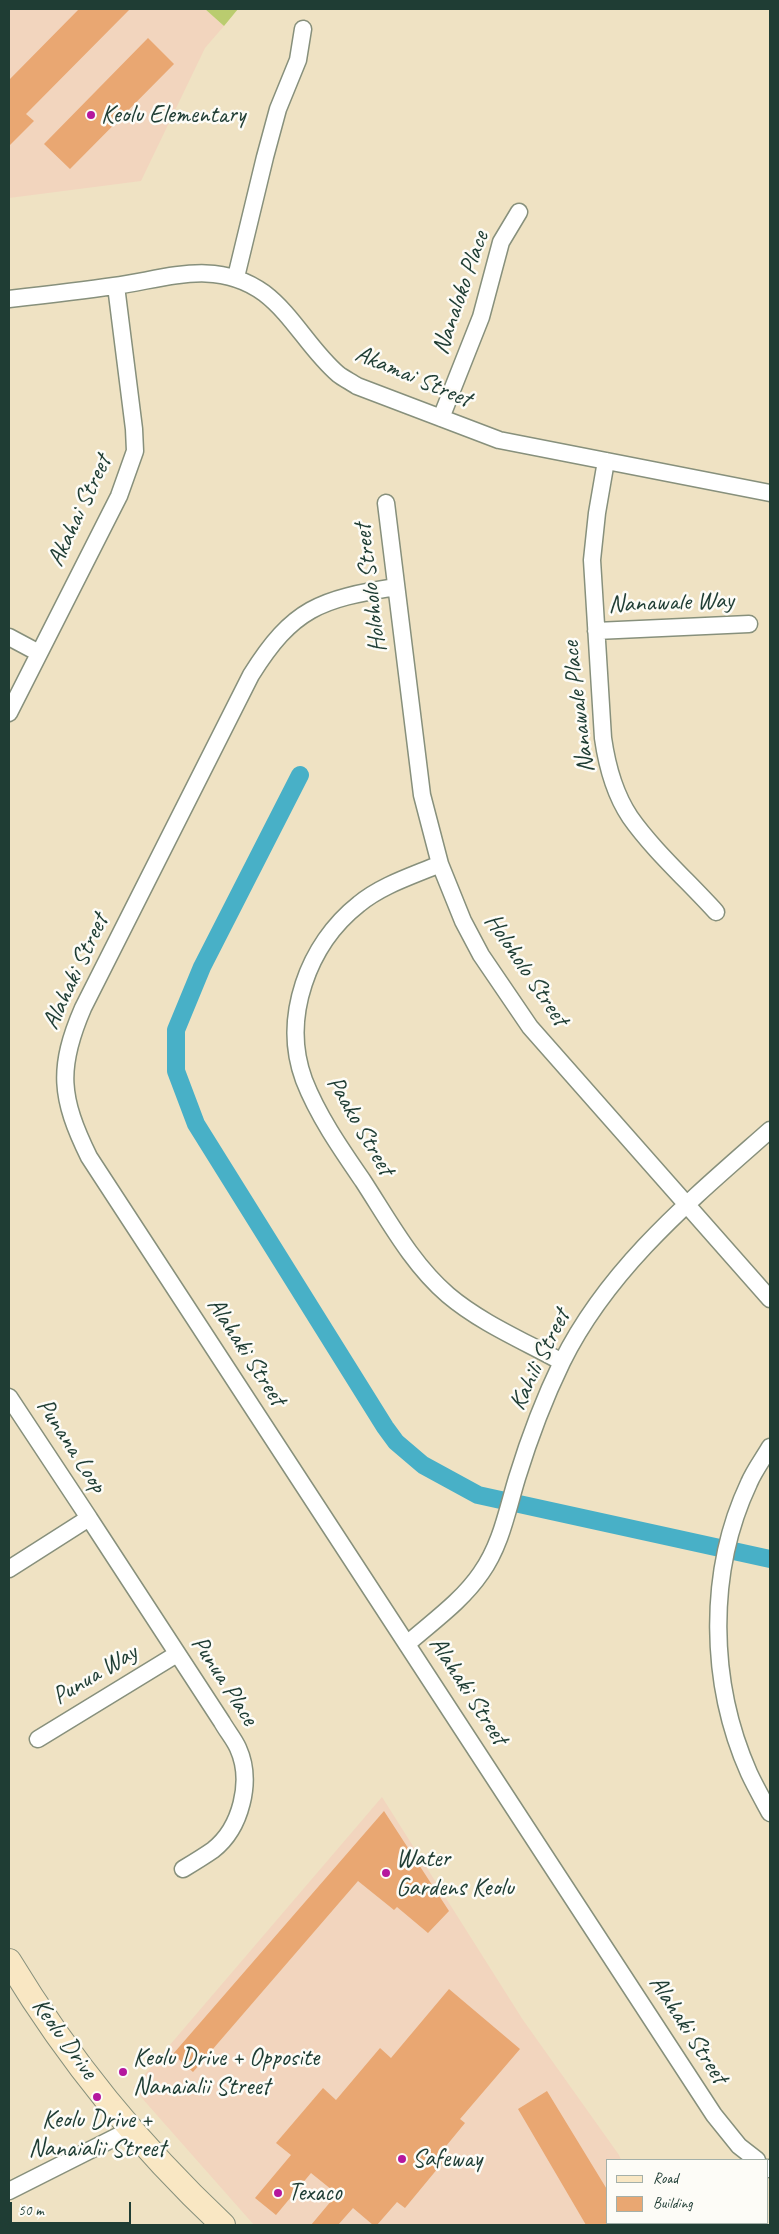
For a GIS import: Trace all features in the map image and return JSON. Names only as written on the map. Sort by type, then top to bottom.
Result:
[{"type":"main road","name":"Keolu Drive","points":[[9,1961],[66,2045],[132,2128],[223,2225]]},
{"type":"street","points":[[236,277],[264,157],[278,109],[298,60],[303,29]]},
{"type":"street","name":"Nanaloko Place","points":[[441,418],[481,317],[502,242],[519,212]]},
{"type":"street","name":"Akamai Street","points":[[9,299],[116,286],[185,274],[207,273],[236,277],[263,292],[277,304],[338,374],[357,386],[499,440],[770,493]]},
{"type":"street","name":"Akahai Street","points":[[9,713],[119,496],[135,451],[134,429],[116,286]]},
{"type":"street","name":"Nanawale Place","points":[[606,461],[597,513],[592,560],[603,738],[607,765],[615,788],[630,816],[643,833],[716,912]]},
{"type":"street","name":"Holoholo Street","points":[[386,503],[422,795],[440,864],[463,921],[480,955],[530,1027],[770,1299]]},
{"type":"street","name":"Alahaki Street","points":[[396,586],[330,600],[308,611],[287,626],[267,649],[251,675],[83,1008],[70,1038],[66,1065],[66,1092],[71,1118],[89,1157],[714,2115],[739,2146],[756,2159]]},
{"type":"street","name":"Nanawale Way","points":[[596,631],[749,624]]},
{"type":"street","points":[[9,637],[39,653]]},
{"type":"street","name":"Paako Street","points":[[440,864],[384,887],[359,904],[328,936],[312,962],[300,999],[296,1023],[297,1051],[304,1079],[319,1112],[419,1266],[449,1295],[472,1313],[562,1362]]},
{"type":"street","name":"Kahili Street","points":[[407,1644],[458,1599],[480,1574],[494,1552],[517,1477],[537,1421],[562,1362],[588,1318],[612,1283],[642,1249],[687,1204],[770,1130]]},
{"type":"street","name":"Punana Loop","points":[[9,1397],[89,1518],[9,1569]]},
{"type":"street","points":[[770,1447],[749,1482],[738,1510],[730,1537],[718,1612],[720,1664],[727,1705],[749,1773],[770,1813]]},
{"type":"street","name":"Punua Place","points":[[89,1518],[238,1749],[243,1774],[240,1810],[230,1831],[214,1850],[183,1869]]},
{"type":"street","name":"Punua Way","points":[[38,1738],[177,1654]]},
{"type":"street","points":[[9,2191],[132,2128]]},
{"type":"shaded area","name":"Keolu Elementary","points":[[9,9],[205,9],[224,26],[205,48],[141,181],[9,198]]},
{"type":"shaded area","points":[[382,1797],[523,2020],[619,2155],[621,2159],[606,2159],[606,2224],[649,2225],[254,2225],[133,2088]]},
{"type":"green space","points":[[205,9],[238,9],[224,26]]},
{"type":"building","points":[[79,9],[130,9],[26,114],[34,121],[9,146],[9,80]]},
{"type":"building","points":[[148,38],[174,64],[70,169],[44,144]]},
{"type":"building","points":[[384,1811],[449,1911],[428,1933],[397,1907],[394,1910],[358,1881],[193,2072],[173,2054]]},
{"type":"building","points":[[449,1989],[520,2049],[460,2119],[465,2123],[442,2151],[448,2156],[405,2208],[397,2202],[377,2225],[373,2225],[353,2208],[338,2225],[311,2225],[337,2194],[311,2173],[276,2215],[255,2198],[291,2155],[276,2143],[323,2088],[336,2100],[380,2048],[391,2058]]},
{"type":"building","points":[[547,2091],[606,2188],[606,2224],[608,2225],[586,2225],[518,2109]]},
{"type":"waterway","points":[[300,775],[202,967],[176,1030],[176,1071],[196,1124],[385,1427],[396,1442],[423,1465],[478,1495],[770,1559]]},
{"type":"place","name":"Keolu Elementary","points":[[91,115]]},
{"type":"place","name":"Water Gardens Keolu","points":[[386,1873]]},
{"type":"place","name":"Keolu Drive + Opposite Nanaialii Street","points":[[123,2072]]},
{"type":"place","name":"Keolu Drive + Nanaialii Street","points":[[97,2097]]},
{"type":"place","name":"Safeway","points":[[402,2159]]},
{"type":"place","name":"Texaco","points":[[278,2193]]}]
